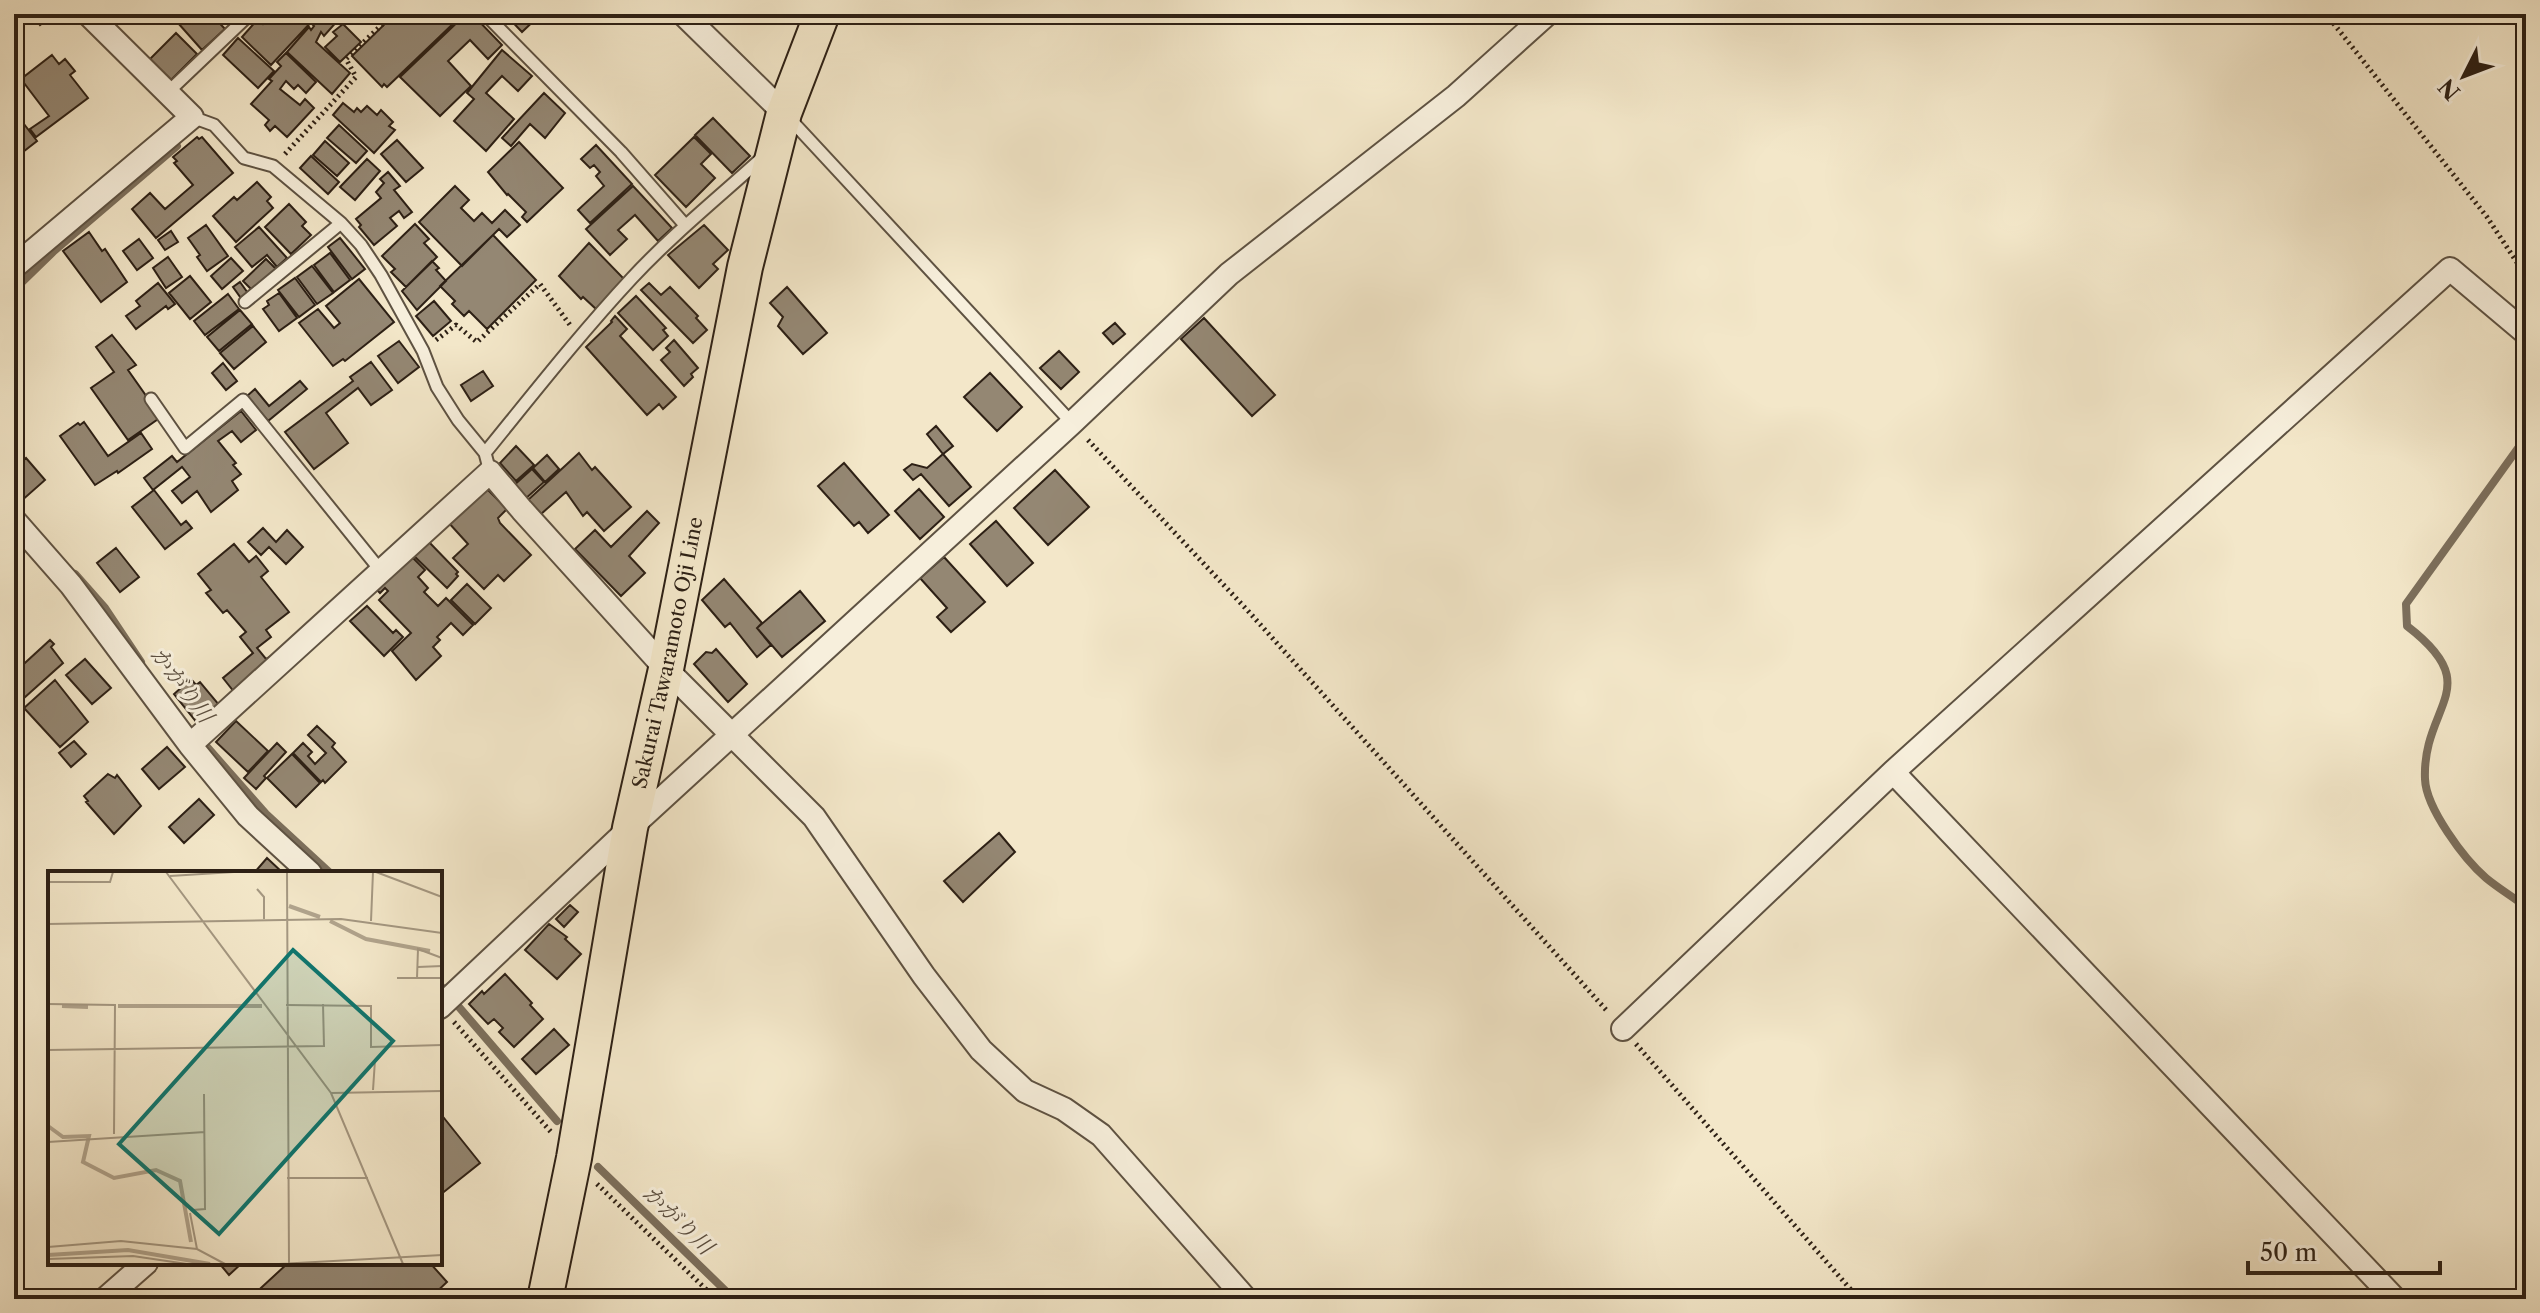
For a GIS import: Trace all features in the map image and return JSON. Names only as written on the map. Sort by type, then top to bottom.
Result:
[{"type":"main road","name":"Sakurai Tawaramoto Oji Line","points":[[545,1299],[574,1158],[630,828],[666,669],[745,267],[784,113],[822,14]]},
{"type":"street","points":[[14,267],[192,117],[88,14]]},
{"type":"street","points":[[683,14],[784,113]]},
{"type":"street","points":[[442,1004],[1072,423],[1229,274],[1456,96],[1547,14]]},
{"type":"street","points":[[1623,1029],[1893,772],[2450,269],[2526,333]]},
{"type":"street","points":[[190,745],[381,571],[488,462],[522,510],[666,669],[814,817],[924,976],[981,1050],[1025,1091],[1064,1109],[1101,1135],[1246,1299]]},
{"type":"street","points":[[14,520],[71,585],[190,745],[248,816],[308,871]]},
{"type":"street","points":[[1893,772],[2395,1299]]},
{"type":"street","points":[[105,1299],[144,1265]]},
{"type":"lane","points":[[167,93],[250,14]]},
{"type":"lane","points":[[485,14],[621,152],[685,225]]},
{"type":"lane","points":[[784,113],[1072,423]]},
{"type":"lane","points":[[192,117],[214,125],[244,158],[273,166],[341,223],[361,245],[423,351],[437,387],[488,462],[579,337],[633,277],[685,225],[775,146]]},
{"type":"lane","points":[[245,302],[341,223]]},
{"type":"lane","points":[[151,399],[185,448],[243,400],[381,571]]},
{"type":"path","points":[[273,166],[356,77],[346,59],[393,14]]},
{"type":"path","points":[[2326,14],[2487,217],[2526,276]]},
{"type":"path","points":[[423,351],[456,325],[477,342],[540,284],[579,337]]},
{"type":"path","points":[[1072,423],[1249,612],[1623,1029],[1859,1299]]},
{"type":"building","points":[[32,14],[55,14],[40,25]]},
{"type":"building","points":[[188,14],[211,14],[225,29],[202,50],[178,23]]},
{"type":"building","points":[[273,14],[311,14],[315,18],[271,65],[242,37],[258,19],[263,24]]},
{"type":"building","points":[[322,14],[334,14],[339,19],[324,36],[321,32],[316,42],[350,73],[332,94],[287,52],[309,27],[311,30]]},
{"type":"building","points":[[395,14],[399,17],[403,14],[451,14],[457,20],[387,87],[384,84],[382,87],[352,56]]},
{"type":"building","points":[[466,14],[472,14],[502,45],[488,59],[470,40],[448,61],[471,86],[440,116],[400,77]]},
{"type":"building","points":[[505,14],[541,14],[522,32]]},
{"type":"building","points":[[343,24],[361,42],[340,62],[325,47],[337,36],[333,32]]},
{"type":"building","points":[[176,33],[197,54],[171,80],[150,59]]},
{"type":"building","points":[[238,38],[274,71],[258,88],[223,55]]},
{"type":"building","points":[[502,50],[532,76],[518,91],[502,76],[486,93],[514,119],[486,151],[454,121],[474,99],[467,93]]},
{"type":"building","points":[[286,53],[316,82],[306,93],[298,85],[294,89],[286,81],[280,89],[300,105],[305,99],[314,108],[287,137],[275,126],[270,131],[265,125],[269,120],[251,104],[272,81],[269,79],[281,66],[277,62]]},
{"type":"building","points":[[52,55],[59,64],[65,59],[75,71],[70,75],[88,98],[36,137],[30,129],[49,116],[21,79]]},
{"type":"building","points":[[544,93],[565,113],[545,138],[530,124],[511,146],[502,138]]},
{"type":"building","points":[[343,103],[354,112],[357,108],[361,112],[367,106],[377,115],[381,110],[393,122],[389,126],[395,130],[374,153],[333,115]]},
{"type":"building","points":[[14,111],[37,141],[14,159]]},
{"type":"building","points":[[713,118],[750,156],[732,173],[695,135]]},
{"type":"building","points":[[339,125],[367,151],[356,163],[327,138]]},
{"type":"building","points":[[197,137],[202,137],[233,173],[156,238],[132,209],[150,193],[165,209],[193,185],[174,163],[177,161],[173,157]]},
{"type":"building","points":[[694,137],[711,154],[701,164],[715,178],[686,207],[655,175]]},
{"type":"building","points":[[397,140],[423,168],[406,182],[381,154]]},
{"type":"building","points":[[325,141],[349,163],[337,176],[313,155]]},
{"type":"building","points":[[519,142],[563,188],[527,222],[522,217],[526,212],[488,172]]},
{"type":"building","points":[[596,145],[632,184],[590,223],[578,210],[604,186],[596,176],[600,172],[581,159]]},
{"type":"building","points":[[311,156],[339,182],[328,194],[300,168]]},
{"type":"building","points":[[367,159],[380,171],[355,200],[340,187]]},
{"type":"building","points":[[388,172],[400,186],[394,190],[412,212],[404,218],[399,211],[390,218],[397,226],[374,245],[356,219],[381,198],[376,192],[384,183],[380,179]]},
{"type":"building","points":[[257,182],[271,197],[267,201],[273,208],[236,242],[213,216]]},
{"type":"building","points":[[455,186],[469,200],[461,208],[474,221],[482,213],[492,223],[505,210],[520,225],[507,237],[499,229],[462,266],[419,222]]},
{"type":"building","points":[[633,186],[672,228],[658,241],[635,215],[618,230],[627,239],[610,255],[586,229]]},
{"type":"building","points":[[289,204],[306,222],[302,226],[311,235],[291,254],[265,227]]},
{"type":"building","points":[[415,224],[429,239],[424,243],[437,257],[406,287],[391,272],[395,269],[382,256]]},
{"type":"building","points":[[206,225],[228,256],[207,271],[188,238]]},
{"type":"building","points":[[704,225],[728,250],[713,264],[718,269],[699,288],[668,255]]},
{"type":"building","points":[[259,227],[287,258],[277,267],[267,255],[252,267],[235,247]]},
{"type":"building","points":[[171,231],[178,242],[165,250],[158,240]]},
{"type":"building","points":[[89,232],[102,251],[105,249],[127,282],[101,302],[63,251]]},
{"type":"building","points":[[493,235],[536,280],[487,329],[469,311],[464,316],[440,286]]},
{"type":"building","points":[[340,238],[365,269],[352,279],[328,247]]},
{"type":"building","points":[[139,239],[153,258],[137,270],[123,251]]},
{"type":"building","points":[[589,243],[624,279],[596,309],[583,297],[581,299],[559,276]]},
{"type":"building","points":[[330,253],[350,280],[334,292],[314,265]]},
{"type":"building","points":[[168,257],[182,277],[166,288],[153,268]]},
{"type":"building","points":[[231,258],[243,271],[222,289],[211,276]]},
{"type":"building","points":[[266,259],[276,269],[253,291],[243,281]]},
{"type":"building","points":[[432,261],[446,281],[417,310],[402,291]]},
{"type":"building","points":[[312,266],[333,293],[317,304],[297,277]]},
{"type":"building","points":[[190,276],[211,302],[190,319],[169,293]]},
{"type":"building","points":[[295,278],[315,305],[299,317],[278,290]]},
{"type":"building","points":[[359,279],[394,322],[345,361],[343,359],[333,366],[299,323],[318,309],[334,328],[340,323],[326,306]]},
{"type":"building","points":[[240,282],[250,296],[243,301],[233,287]]},
{"type":"building","points":[[158,283],[175,304],[168,309],[166,306],[136,329],[126,316],[140,306],[136,301]]},
{"type":"building","points":[[649,283],[661,295],[670,287],[707,330],[693,343],[641,290]]},
{"type":"building","points":[[787,287],[827,333],[803,354],[778,326],[783,317],[770,303]]},
{"type":"building","points":[[279,293],[297,318],[279,331],[263,309],[269,305],[267,301]]},
{"type":"building","points":[[228,294],[239,309],[205,335],[194,321]]},
{"type":"building","points":[[636,296],[666,328],[663,330],[668,336],[653,350],[618,313]]},
{"type":"building","points":[[434,301],[451,321],[433,336],[416,316]]},
{"type":"building","points":[[240,310],[252,324],[219,351],[207,337]]},
{"type":"building","points":[[615,316],[627,329],[620,336],[676,397],[663,409],[659,404],[647,415],[586,347]]},
{"type":"building","points":[[1204,318],[1275,395],[1252,416],[1181,339]]},
{"type":"building","points":[[1115,323],[1125,334],[1113,344],[1103,333]]},
{"type":"building","points":[[253,326],[266,342],[234,369],[220,353]]},
{"type":"building","points":[[112,335],[136,365],[128,370],[161,417],[128,440],[91,388],[114,372],[96,347]]},
{"type":"building","points":[[674,340],[698,368],[684,386],[661,360],[670,352],[666,348]]},
{"type":"building","points":[[399,341],[419,367],[398,383],[378,356]]},
{"type":"building","points":[[1059,351],[1079,372],[1061,389],[1040,368]]},
{"type":"building","points":[[371,362],[392,390],[371,405],[358,388],[326,413],[348,443],[314,469],[285,432],[353,381],[350,377]]},
{"type":"building","points":[[223,363],[237,381],[226,390],[212,373]]},
{"type":"building","points":[[483,371],[493,386],[471,401],[461,385]]},
{"type":"building","points":[[990,373],[1022,407],[997,431],[964,397]]},
{"type":"building","points":[[300,381],[307,389],[268,421],[247,396],[255,389],[269,406]]},
{"type":"building","points":[[241,411],[256,430],[241,442],[232,431],[218,441],[241,474],[232,481],[238,490],[211,512],[197,491],[182,503],[172,491],[190,477],[182,467],[153,490],[144,478],[172,456],[177,462]]},
{"type":"building","points":[[84,422],[108,456],[141,433],[152,449],[95,485],[60,436]]},
{"type":"building","points":[[936,426],[953,446],[943,454],[927,434]]},
{"type":"building","points":[[516,446],[534,465],[516,481],[500,463]]},
{"type":"building","points":[[579,453],[592,470],[595,467],[631,507],[604,531],[587,512],[583,516],[566,492],[541,514],[528,500]]},
{"type":"building","points":[[943,454],[971,487],[949,506],[921,474],[913,480],[904,470],[912,464],[927,468]]},
{"type":"building","points":[[547,455],[559,469],[545,482],[533,468]]},
{"type":"building","points":[[26,458],[45,480],[19,503],[14,498],[14,469]]},
{"type":"building","points":[[844,463],[889,515],[868,533],[859,522],[854,526],[818,486]]},
{"type":"building","points":[[532,469],[544,482],[524,500],[512,487]]},
{"type":"building","points":[[1055,470],[1089,507],[1048,545],[1014,508]]},
{"type":"building","points":[[485,487],[507,509],[498,518],[500,523],[531,555],[504,581],[498,575],[484,589],[453,558],[468,544],[448,522]]},
{"type":"building","points":[[919,489],[944,517],[920,539],[895,511]]},
{"type":"building","points":[[154,490],[181,525],[186,521],[192,528],[165,549],[132,507]]},
{"type":"building","points":[[647,511],[659,523],[629,556],[645,573],[621,596],[575,549],[595,530],[611,547]]},
{"type":"building","points":[[996,521],[1033,563],[1007,586],[970,544]]},
{"type":"building","points":[[263,528],[276,542],[287,530],[303,547],[286,564],[269,547],[261,555],[248,542]]},
{"type":"building","points":[[428,541],[458,572],[447,588],[413,555]]},
{"type":"building","points":[[234,544],[249,562],[256,556],[268,571],[261,577],[289,612],[266,630],[271,637],[257,648],[266,659],[271,656],[273,659],[235,693],[223,678],[253,653],[240,637],[246,632],[227,610],[223,613],[206,593],[211,590],[198,574]]},
{"type":"building","points":[[116,548],[139,577],[120,592],[97,563]]},
{"type":"building","points":[[411,556],[425,570],[418,577],[428,588],[424,592],[438,606],[446,598],[473,625],[463,635],[451,623],[437,637],[440,640],[433,647],[441,656],[416,680],[392,651],[411,633],[379,600],[388,591],[385,588],[380,593],[377,590]]},
{"type":"building","points":[[944,557],[985,602],[951,632],[937,617],[947,608],[920,578]]},
{"type":"building","points":[[724,579],[762,623],[757,628],[771,645],[757,657],[730,623],[725,627],[702,600]]},
{"type":"building","points":[[467,584],[491,608],[475,624],[451,600]]},
{"type":"building","points":[[800,591],[825,621],[782,657],[757,628]]},
{"type":"building","points":[[367,606],[393,633],[396,630],[403,637],[384,656],[350,621]]},
{"type":"building","points":[[50,640],[54,644],[51,647],[63,663],[14,707],[14,673]]},
{"type":"building","points":[[716,649],[747,684],[728,702],[694,664],[706,652],[712,653]]},
{"type":"building","points":[[85,659],[111,688],[92,704],[66,675]]},
{"type":"building","points":[[191,679],[196,685],[200,682],[220,706],[198,724],[174,694]]},
{"type":"building","points":[[55,680],[88,722],[60,747],[24,708]]},
{"type":"building","points":[[236,721],[268,751],[248,772],[216,742]]},
{"type":"building","points":[[317,726],[335,743],[332,747],[346,762],[325,783],[293,753],[303,743],[312,752],[308,756],[315,764],[326,753],[308,735]]},
{"type":"building","points":[[74,741],[86,754],[71,767],[59,753]]},
{"type":"building","points":[[277,743],[286,752],[256,789],[244,778]]},
{"type":"building","points":[[167,747],[185,767],[159,789],[142,769]]},
{"type":"building","points":[[292,754],[320,783],[296,807],[267,778]]},
{"type":"building","points":[[108,774],[115,778],[117,775],[141,806],[114,834],[84,796]]},
{"type":"building","points":[[199,799],[214,815],[184,843],[169,827]]},
{"type":"building","points":[[999,833],[1015,852],[963,902],[944,881]]},
{"type":"building","points":[[267,858],[281,871],[256,871]]},
{"type":"building","points":[[570,905],[578,912],[564,927],[556,919]]},
{"type":"building","points":[[549,924],[567,937],[565,939],[581,954],[557,979],[525,950]]},
{"type":"building","points":[[505,974],[543,1019],[514,1047],[499,1032],[503,1028],[494,1019],[488,1024],[469,1004]]},
{"type":"building","points":[[554,1029],[569,1045],[536,1074],[522,1059]]},
{"type":"building","points":[[442,1116],[480,1163],[442,1193]]},
{"type":"building","points":[[221,1265],[240,1265],[229,1275]]},
{"type":"building","points":[[286,1265],[432,1265],[447,1282],[429,1299],[249,1299]]},
{"type":"waterway","name":"かがり川","points":[[14,290],[54,251],[177,146]]},
{"type":"waterway","points":[[2526,437],[2406,604],[2407,626],[2431,647],[2444,666],[2448,682],[2427,753],[2425,779],[2432,804],[2457,846],[2477,869],[2526,907]]},
{"type":"waterway","name":"かがり川","points":[[75,574],[105,608],[141,662]]},
{"type":"waterway","name":"かがり川","points":[[200,739],[266,814],[328,871]]},
{"type":"waterway","name":"かがり川","points":[[442,987],[557,1121]]},
{"type":"waterway","name":"かがり川","points":[[598,1167],[734,1299]]}]
